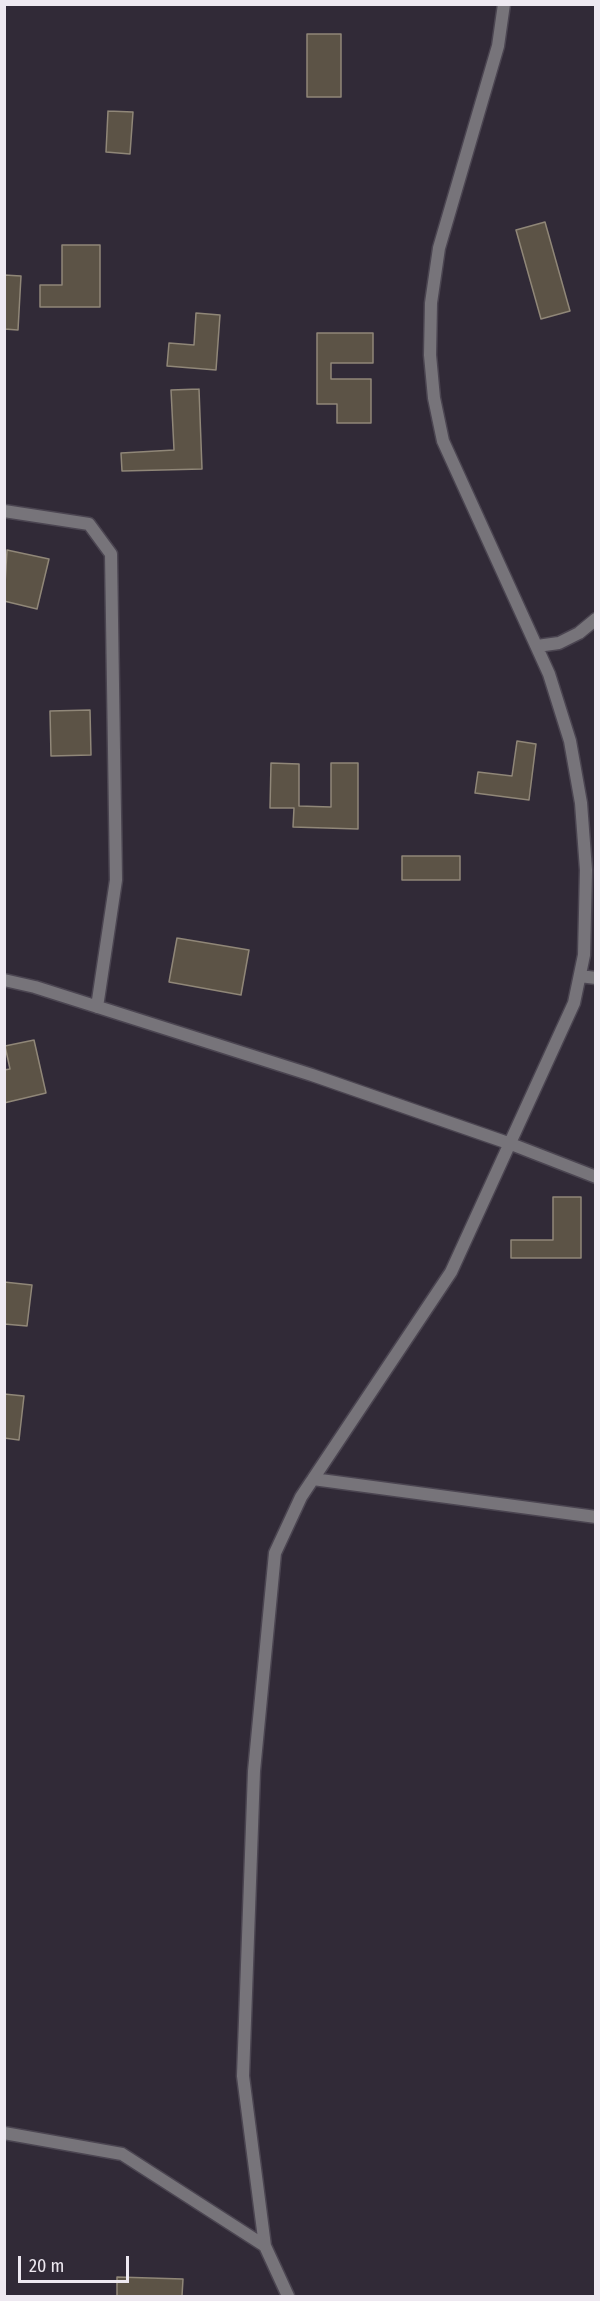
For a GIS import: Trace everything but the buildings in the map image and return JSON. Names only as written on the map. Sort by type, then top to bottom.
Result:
[{"type":"street","points":[[288,2296],[265,2246],[243,2076],[254,1771],[275,1553],[301,1497],[452,1272],[574,1003],[586,933],[591,880],[570,741],[549,674],[443,441],[434,398],[430,355],[431,303],[439,248],[498,46],[504,4]]},
{"type":"street","points":[[4,511],[89,524],[111,554],[116,880],[97,1006]]},
{"type":"street","points":[[537,646],[559,643],[579,633],[596,619]]},
{"type":"street","points":[[580,976],[596,978]]},
{"type":"street","points":[[4,980],[97,1006],[312,1075],[511,1144],[596,1178]]},
{"type":"street","points":[[314,1479],[596,1517]]},
{"type":"street","points":[[4,2133],[122,2154],[265,2246]]}]
